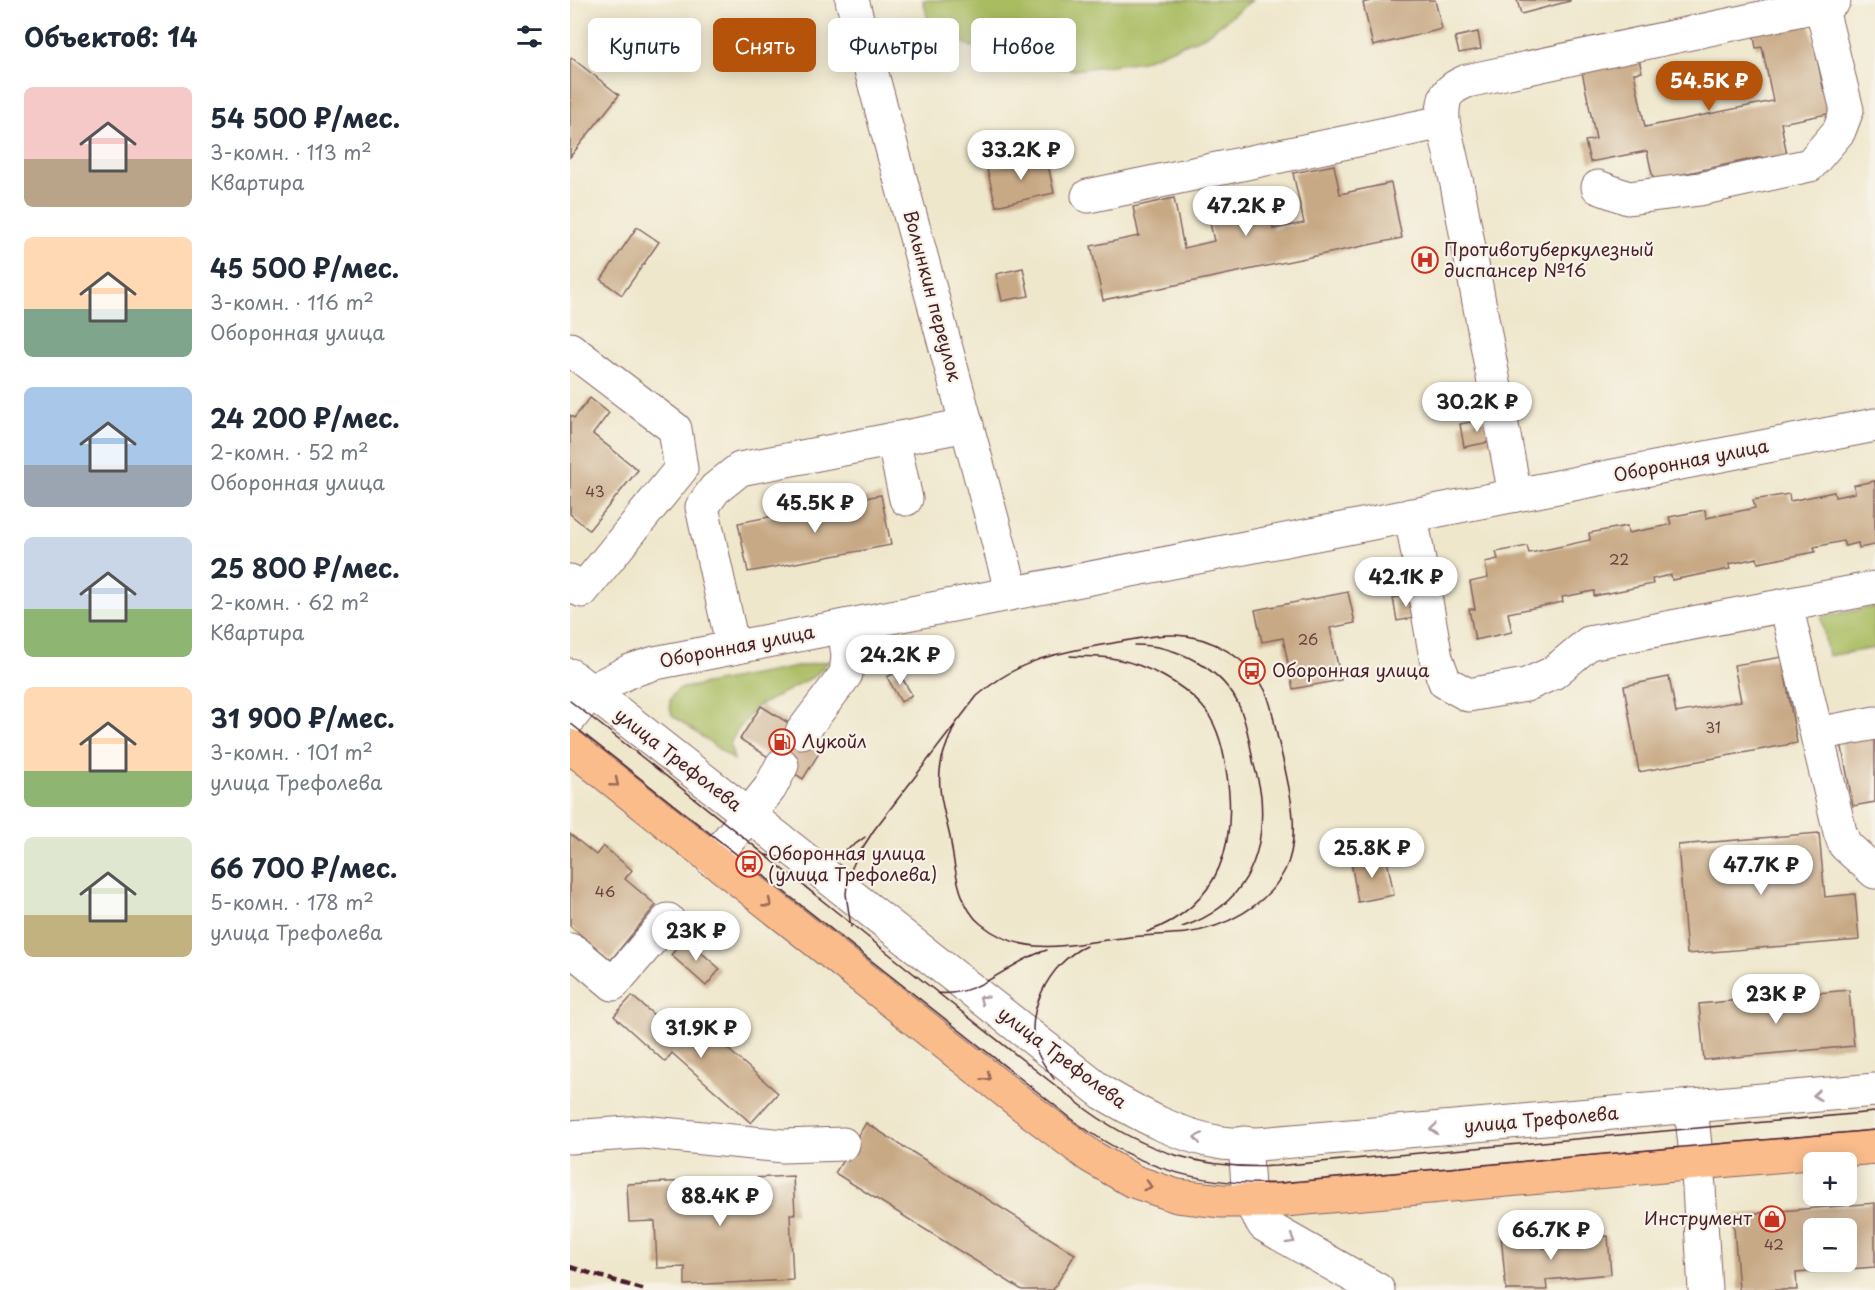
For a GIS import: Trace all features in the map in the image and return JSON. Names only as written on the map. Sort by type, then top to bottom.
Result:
[{"type":"main road","points":[[570,746],[1090,1156],[1132,1181],[1177,1196],[1222,1201],[1274,1201],[1875,1147]]},
{"type":"street","name":"Волынкин переулок","points":[[852,0],[1012,593]]},
{"type":"street","points":[[1515,495],[1443,122],[1442,104],[1452,87],[1467,81],[1827,2],[1847,110],[1839,132],[1810,165],[1700,189],[1628,198],[1598,187]]},
{"type":"street","points":[[1088,196],[1443,122]]},
{"type":"street","points":[[570,349],[675,429],[681,469],[582,591],[570,581]]},
{"type":"street","points":[[734,648],[702,507],[715,489],[740,469],[967,425]]},
{"type":"street","name":"Оборонная улица","points":[[570,718],[581,683],[655,663],[1875,425]]},
{"type":"street","points":[[893,439],[906,499]]},
{"type":"street","points":[[1412,514],[1436,658],[1444,682],[1468,694],[1526,685],[1553,673],[1589,643],[1875,588]]},
{"type":"street","points":[[1786,605],[1840,832],[1845,845],[1875,872]]},
{"type":"street","points":[[802,732],[846,674],[848,656],[844,626]]},
{"type":"street","name":"улица Трефолева","points":[[581,683],[1102,1093],[1146,1118],[1185,1135],[1224,1143],[1361,1136],[1875,1090]]},
{"type":"street","points":[[1817,734],[1875,723]]},
{"type":"street","points":[[712,860],[770,788],[782,765]]},
{"type":"street","points":[[570,950],[613,984],[668,920]]},
{"type":"street","points":[[1691,1106],[1705,1290]]},
{"type":"street","points":[[570,1137],[643,1132],[783,1146],[843,1144]]},
{"type":"street","points":[[1245,1143],[1249,1201],[1264,1225],[1378,1290]]},
{"type":"green space","points":[[923,0],[1252,0],[1205,36],[1142,61],[1076,70],[1076,18],[971,18],[971,46],[959,41],[959,18],[928,18]]},
{"type":"green space","points":[[1875,607],[1875,648],[1828,656],[1821,617]]},
{"type":"green space","points":[[829,661],[815,676],[756,707],[736,732],[730,744],[734,760],[672,715],[670,701],[679,689]]},
{"type":"building","points":[[1374,0],[1435,0],[1442,29],[1373,46],[1363,3]]},
{"type":"building","points":[[1517,0],[1570,0],[1570,1],[1521,14]]},
{"type":"building","points":[[1809,20],[1824,92],[1834,91],[1838,112],[1781,123],[1788,161],[1764,166],[1762,157],[1678,175],[1680,183],[1655,188],[1647,151],[1590,162],[1585,141],[1596,139],[1581,67],[1638,55],[1642,72],[1634,73],[1645,127],[1773,101],[1762,47],[1756,48],[1753,31]]},
{"type":"building","points":[[1478,32],[1481,49],[1459,53],[1455,37]]},
{"type":"building","points":[[572,58],[619,95],[570,157],[570,60]]},
{"type":"building","points":[[1046,155],[1054,193],[996,206],[987,169]]},
{"type":"building","points":[[1334,165],[1340,194],[1391,183],[1402,238],[1103,300],[1091,246],[1139,236],[1133,207],[1174,198],[1184,248],[1214,241],[1210,223],[1269,210],[1273,229],[1304,223],[1293,173]]},
{"type":"building","points":[[637,227],[659,242],[622,295],[601,280]]},
{"type":"building","points":[[1023,268],[1029,296],[1002,301],[996,274]]},
{"type":"building","points":[[590,398],[609,413],[593,434],[638,470],[589,530],[570,514],[570,415],[574,418]]},
{"type":"building","points":[[1491,418],[1495,441],[1464,447],[1460,424]]},
{"type":"building","points":[[1875,481],[1875,545],[1859,548],[1858,543],[1845,546],[1843,541],[1814,547],[1815,552],[1758,563],[1757,558],[1729,564],[1730,569],[1672,580],[1671,575],[1652,579],[1653,584],[1594,596],[1594,591],[1562,597],[1563,602],[1508,613],[1512,632],[1475,640],[1469,609],[1475,609],[1470,582],[1488,578],[1485,562],[1498,559],[1496,552],[1527,546],[1529,553],[1535,552],[1590,540],[1589,533],[1627,526],[1628,533],[1665,526],[1671,524],[1669,517],[1705,510],[1706,518],[1755,508],[1753,500],[1789,494],[1790,501],[1834,492],[1835,497],[1855,493],[1854,485]]},
{"type":"building","points":[[881,495],[891,545],[748,572],[738,523]]},
{"type":"building","points":[[1348,592],[1355,623],[1330,628],[1341,680],[1293,689],[1283,638],[1262,642],[1255,610]]},
{"type":"building","points":[[1414,594],[1419,617],[1397,621],[1393,598]]},
{"type":"building","points":[[1782,657],[1797,743],[1639,772],[1624,686],[1669,677],[1676,713],[1741,701],[1734,665]]},
{"type":"building","points":[[898,671],[912,695],[901,702],[887,677]]},
{"type":"building","name":"Лукойл","points":[[761,706],[824,745],[803,779],[740,739]]},
{"type":"building","points":[[1875,736],[1875,802],[1853,806],[1841,742]]},
{"type":"building","points":[[1819,833],[1825,897],[1855,894],[1859,940],[1687,954],[1678,845]]},
{"type":"building","points":[[570,834],[596,855],[603,846],[632,870],[625,879],[656,905],[611,960],[570,926]]},
{"type":"building","points":[[1386,855],[1394,895],[1358,902],[1351,862]]},
{"type":"building","points":[[685,938],[720,969],[706,986],[671,955]]},
{"type":"building","points":[[1849,990],[1854,1046],[1704,1060],[1699,1004]]},
{"type":"building","points":[[632,996],[683,1040],[698,1023],[778,1093],[751,1123],[672,1053],[665,1062],[614,1016]]},
{"type":"building","points":[[866,1123],[1075,1254],[1053,1290],[1022,1290],[835,1173]]},
{"type":"building","points":[[793,1176],[795,1214],[790,1214],[793,1280],[685,1285],[685,1267],[657,1268],[655,1221],[629,1222],[627,1184]]},
{"type":"building","points":[[1875,1203],[1875,1267],[1857,1268],[1857,1218],[1803,1218],[1803,1272],[1809,1272],[1796,1273],[1797,1290],[1739,1290],[1733,1215]]},
{"type":"building","points":[[1542,1232],[1543,1248],[1580,1245],[1580,1239],[1608,1236],[1611,1274],[1546,1280],[1547,1290],[1506,1290],[1501,1235]]},
{"type":"tram line","points":[[851,927],[846,894],[848,876],[858,855],[874,830],[977,696],[1008,674],[1038,660],[1070,651],[1149,637],[1189,636],[1215,644],[1239,659],[1258,678],[1265,690],[1272,712],[1291,799],[1293,837],[1291,854],[1285,870],[1277,883],[1256,904],[1229,920],[1200,930],[1049,946],[1032,946],[998,935],[973,916],[958,884],[940,782],[943,754],[955,725]]},
{"type":"tram line","points":[[1135,645],[1151,646],[1182,654],[1210,670],[1222,681],[1240,708],[1260,788],[1262,819],[1259,840],[1254,860],[1246,877],[1221,907],[1182,927]]},
{"type":"tram line","points":[[1070,656],[1116,659],[1151,670],[1173,682],[1194,697],[1202,706],[1221,744],[1229,796],[1229,821],[1226,845],[1219,867],[1208,888],[1193,905],[1172,920],[1147,932]]},
{"type":"tram line","points":[[570,701],[1087,1110],[1131,1137],[1176,1155],[1224,1165],[1276,1166],[1875,1112]]},
{"type":"tram line","points":[[570,723],[1077,1123],[1124,1152],[1172,1171],[1223,1181],[1279,1183],[1875,1130]]},
{"type":"tram line","points":[[766,855],[793,859],[818,859],[842,852],[865,837]]},
{"type":"tram line","points":[[1054,1079],[1039,1056],[1034,1041],[1033,1025],[1036,1009],[1050,978],[1060,965],[1086,946]]},
{"type":"tram line","points":[[937,993],[967,990],[1047,950]]},
{"type":"railway","points":[[570,1267],[645,1290]]},
{"type":"place","name":"Противотуберкулезный диспансер №16","points":[[1425,260]]},
{"type":"place","name":"Оборонная улица","points":[[1252,671]]},
{"type":"place","name":"Лукойл","points":[[782,742]]},
{"type":"place","name":"Оборонная улица (улица Трефолева)","points":[[749,864]]},
{"type":"place","name":"Инструмент","points":[[1772,1219]]}]
